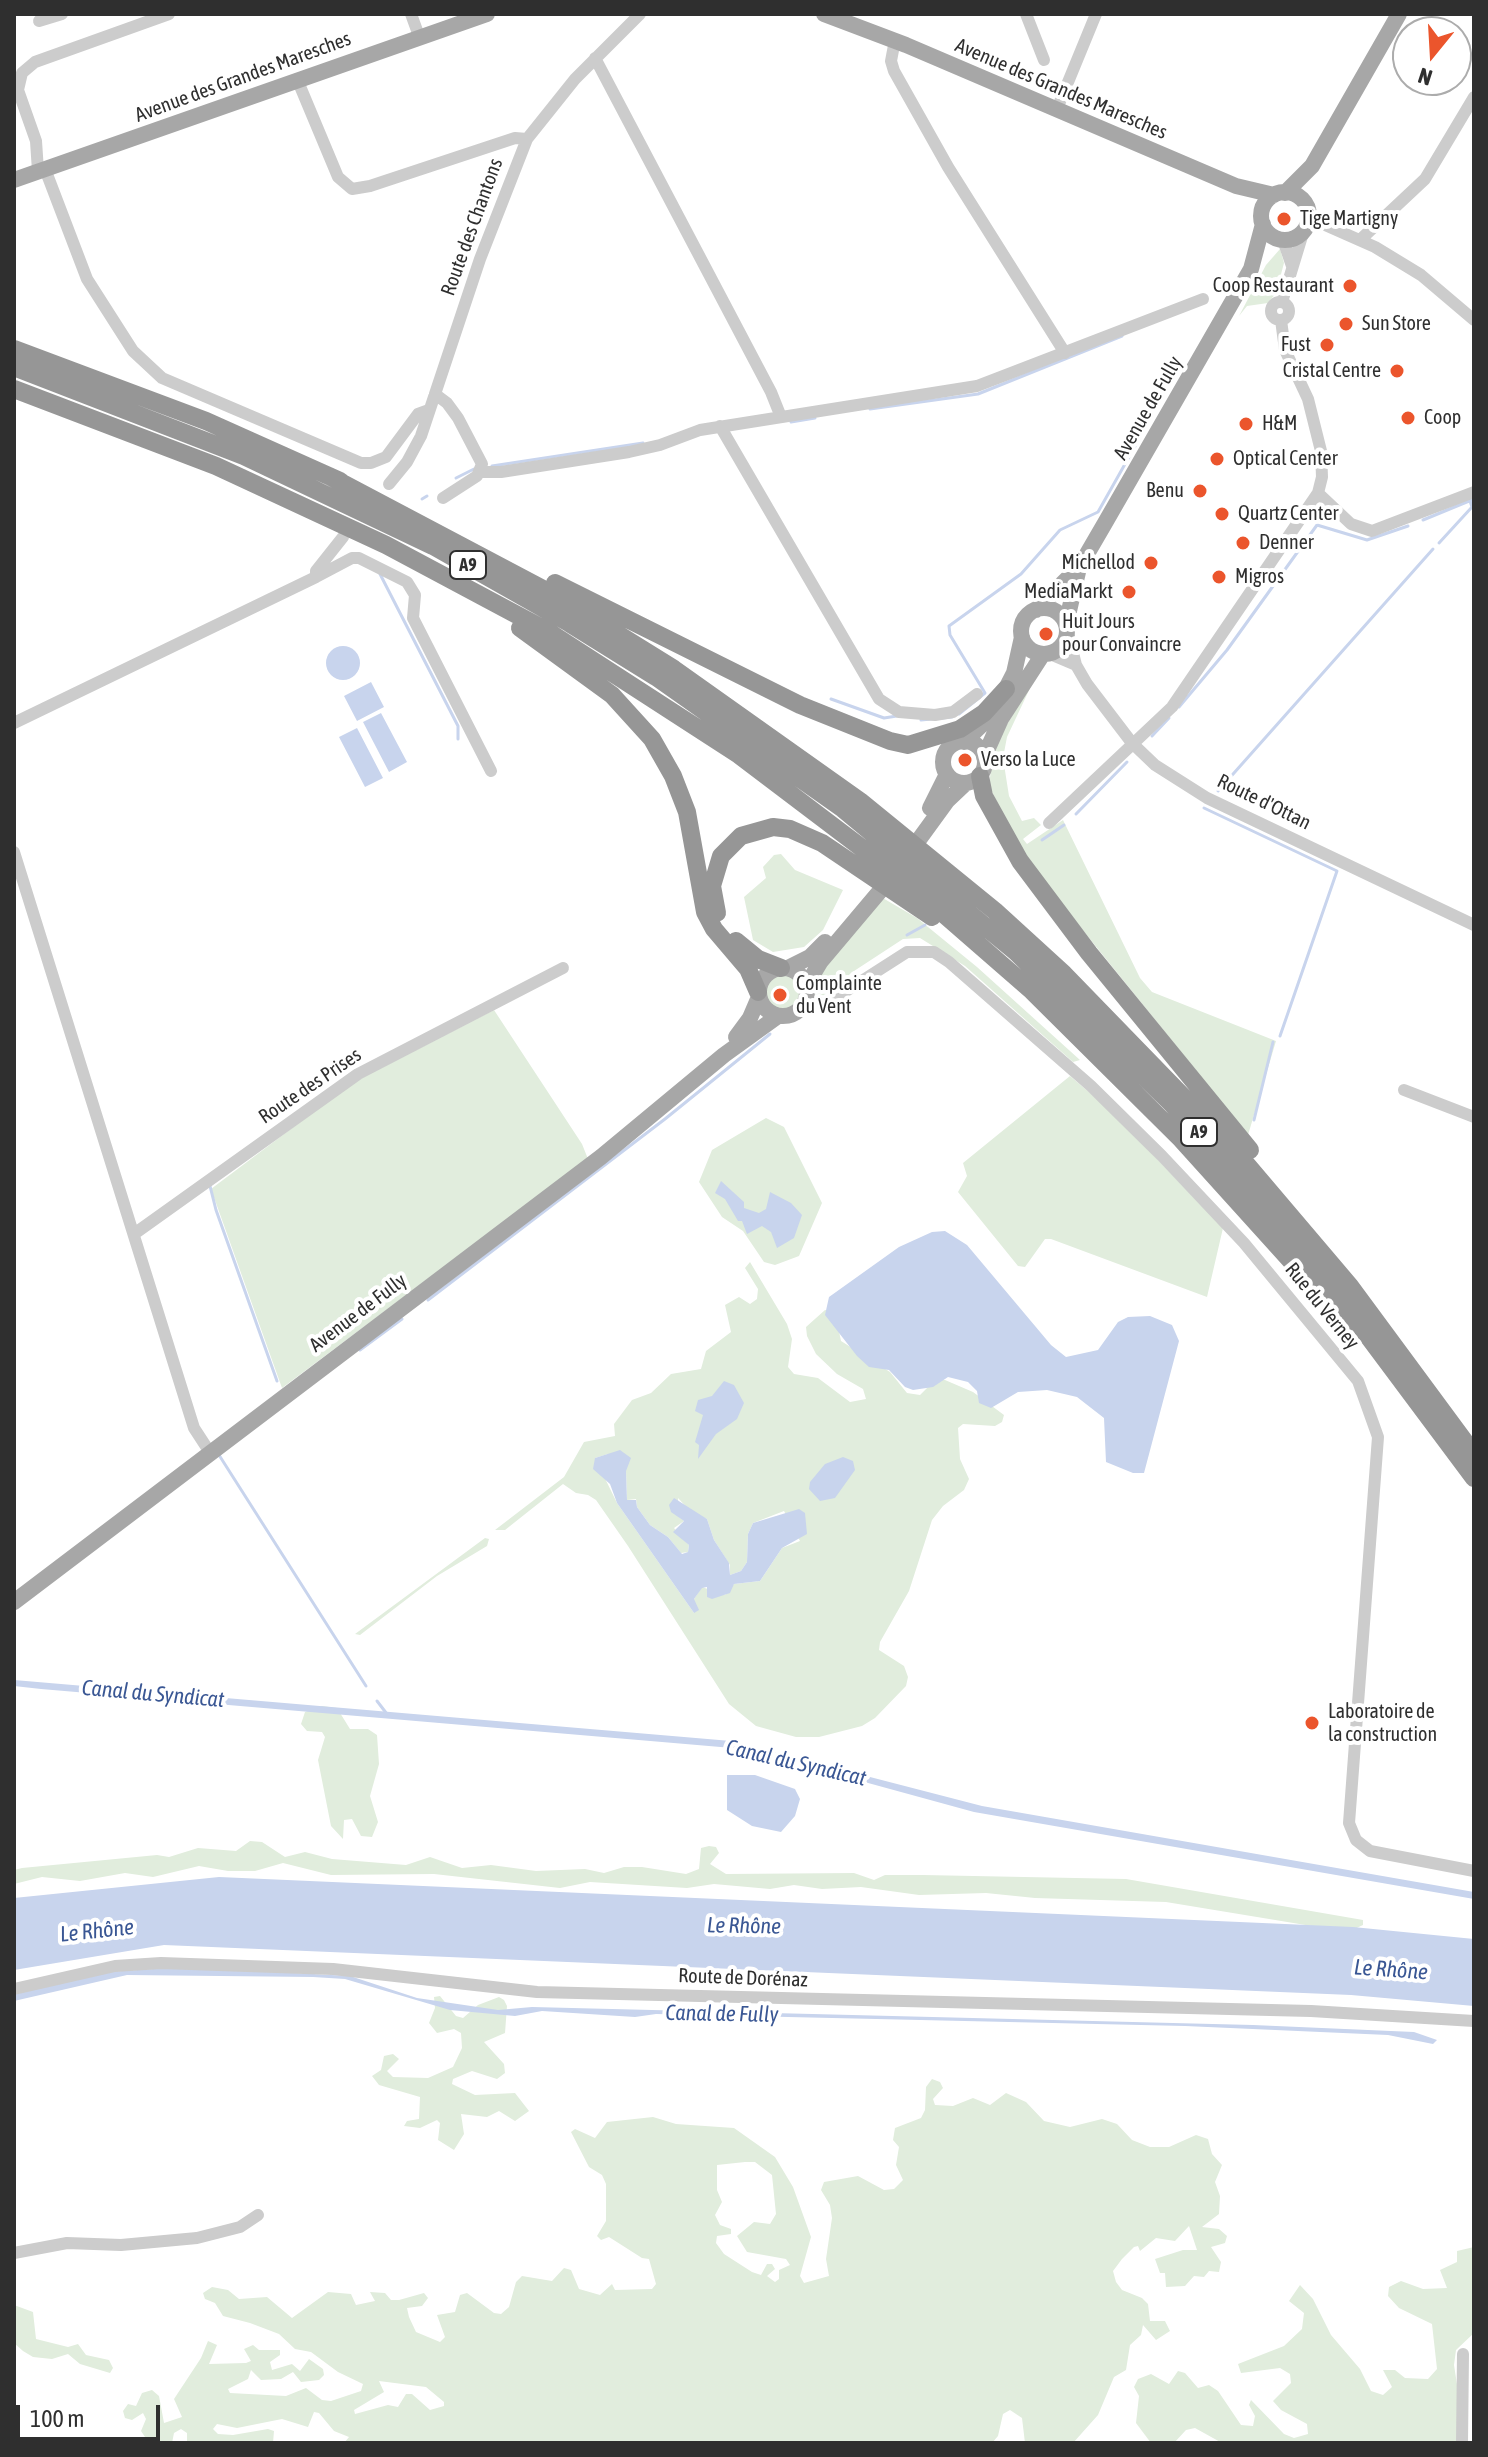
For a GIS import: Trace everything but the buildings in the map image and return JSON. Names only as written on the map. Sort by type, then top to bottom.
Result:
[{"type":"highway","name":"A9","points":[[14,349],[193,416],[329,476],[532,582],[621,635],[749,719],[918,847],[1064,974],[1183,1094],[1311,1238],[1398,1348],[1474,1454]]},
{"type":"highway","name":"A9","points":[[14,367],[244,456],[433,546],[613,650],[796,773],[986,926],[1161,1092],[1315,1265],[1474,1478]]},
{"type":"highway","points":[[14,389],[202,460],[386,545],[549,632],[729,748],[908,883],[1074,1030],[1198,1157],[1446,1438]]},
{"type":"highway","points":[[329,476],[800,705],[871,735],[908,745],[957,744]]},
{"type":"highway","points":[[386,545],[518,626],[604,688],[637,721],[660,751],[683,800],[701,898],[708,918],[745,965],[759,994]]},
{"type":"highway","points":[[908,745],[960,729],[984,713],[1006,689]]},
{"type":"highway","points":[[973,780],[1003,833],[1052,906],[1324,1244],[1398,1348]]},
{"type":"highway","points":[[784,968],[758,959],[735,940],[718,915],[713,897],[713,875],[725,851],[741,836],[767,828],[784,828],[806,835],[861,868],[946,928],[1074,1030]]},
{"type":"main road","name":"Avenue des Grandes Maresches","points":[[14,180],[487,14]]},
{"type":"main road","name":"Avenue des Grandes Maresches","points":[[824,14],[895,40],[1236,186],[1280,194]]},
{"type":"main road","points":[[1312,166],[1304,231],[1283,240],[1270,235],[1262,220],[1266,203],[1312,166],[1399,14]]},
{"type":"main road","name":"Avenue des Grandes Maresches","points":[[1236,186],[1262,220]]},
{"type":"main road","points":[[1280,194],[1297,196],[1307,208]]},
{"type":"main road","name":"Avenue de Fully","points":[[1036,610],[1080,566],[1251,269],[1262,220]]},
{"type":"main road","name":"Avenue de Fully","points":[[1251,269],[1283,240]]},
{"type":"main road","name":"Avenue de Fully","points":[[1067,627],[1080,566]]},
{"type":"main road","points":[[870,897],[817,951],[765,975],[759,994],[766,1009],[778,1016],[791,1015],[804,1004],[806,986],[821,961],[870,897],[934,812],[973,780],[1001,719],[1046,654],[1063,645],[1067,627],[1054,611],[1036,610],[1024,620],[1018,662],[987,723],[957,744],[944,758],[947,774],[934,812]]},
{"type":"main road","points":[[1022,637],[1030,649],[1046,654]]},
{"type":"main road","points":[[957,744],[976,746],[984,757]]},
{"type":"main road","points":[[947,774],[956,782],[973,780]]},
{"type":"main road","points":[[784,968],[799,974],[806,986]]},
{"type":"main road","name":"Avenue de Fully","points":[[724,1055],[750,1018],[759,994]]},
{"type":"main road","name":"Avenue de Fully","points":[[14,1602],[209,1451],[601,1157],[724,1055],[778,1016]]},
{"type":"street","points":[[39,21],[62,14]]},
{"type":"street","points":[[169,14],[54,54],[25,69],[18,88],[42,170],[87,279],[133,351],[162,378],[367,464],[386,457],[418,414],[429,410]]},
{"type":"street","points":[[411,14],[419,36]]},
{"type":"street","name":"Route des Chantons","points":[[389,484],[415,448],[480,259],[527,139],[595,58],[640,14]]},
{"type":"street","points":[[1026,14],[1044,60]]},
{"type":"street","points":[[1057,109],[1096,14]]},
{"type":"street","points":[[895,40],[891,61],[894,71],[948,167],[1065,353]]},
{"type":"street","points":[[595,58],[771,392],[781,417]]},
{"type":"street","points":[[297,79],[338,177],[352,189],[370,186],[515,138],[527,139]]},
{"type":"street","points":[[1360,240],[1425,179],[1474,97]]},
{"type":"street","points":[[1307,208],[1323,224],[1360,240],[1421,275],[1474,320]]},
{"type":"street","points":[[1049,823],[1172,707],[1318,493],[1323,467],[1318,437],[1308,399],[1285,350],[1281,320],[1289,312],[1282,302],[1304,231],[1323,224]]},
{"type":"street","points":[[1283,240],[1292,266]]},
{"type":"street","points":[[443,498],[480,472],[501,472],[652,448],[693,432],[720,426],[977,386],[1203,299]]},
{"type":"street","points":[[435,394],[447,403],[473,441],[482,461],[480,472]]},
{"type":"street","points":[[720,426],[879,699],[899,712],[935,715],[959,709],[977,694]]},
{"type":"street","points":[[1318,493],[1351,524],[1367,531],[1474,492]]},
{"type":"street","points":[[316,577],[316,571],[343,537]]},
{"type":"street","points":[[14,723],[352,558],[359,558],[407,582],[415,595],[413,618],[491,771]]},
{"type":"street","name":"Route d'Ottan","points":[[1067,627],[1076,665],[1132,743],[1155,765],[1190,789],[1474,925]]},
{"type":"street","points":[[1046,654],[1076,665]]},
{"type":"street","points":[[14,852],[18,878],[194,1428],[209,1451]]},
{"type":"street","name":"Rue du Verney","points":[[804,1004],[829,1002],[907,952],[934,952],[949,962],[1071,1068],[1162,1156],[1244,1243],[1358,1381],[1378,1437],[1349,1823],[1356,1840],[1370,1851],[1474,1871]]},
{"type":"street","name":"Route des Prises","points":[[134,1234],[358,1074],[563,968]]},
{"type":"street","points":[[1404,1090],[1474,1117]]},
{"type":"street","name":"Route de Dorénaz","points":[[14,1989],[123,1965],[161,1963],[333,1969],[537,1992],[1311,2011],[1474,2021]]},
{"type":"street","points":[[14,2253],[67,2243],[121,2245],[197,2238],[240,2227],[258,2215]]},
{"type":"street","points":[[1462,2443],[1463,2354]]},
{"type":"green space","points":[[1280,249],[1284,263],[1276,293],[1268,303],[1247,306],[1239,316],[1266,265]]},
{"type":"green space","points":[[1039,669],[1007,737],[1003,758],[1009,796],[1022,821],[1034,818],[1041,825],[1023,839],[1027,844],[1063,820],[1140,978],[1152,992],[1276,1041],[1248,1135],[1048,887],[1010,831],[989,785],[994,747]]},
{"type":"green space","points":[[781,854],[795,870],[843,890],[823,930],[804,947],[773,952],[753,940],[744,897],[766,878],[763,867],[774,855]]},
{"type":"green space","points":[[881,897],[917,918],[977,967],[1080,1060],[1073,1062],[965,966],[920,938],[903,939],[851,973],[828,996],[813,994],[811,983]]},
{"type":"green space","points":[[782,974],[795,979],[800,992],[795,1005],[782,1010],[769,1005],[764,992],[769,979]]},
{"type":"green space","points":[[494,1010],[582,1144],[588,1159],[282,1388],[211,1189],[352,1083]]},
{"type":"green space","points":[[1070,1076],[1110,1110],[1223,1228],[1207,1297],[1051,1239],[1045,1239],[1025,1267],[1018,1266],[958,1192],[967,1176],[963,1163]]},
{"type":"green space","points":[[766,1118],[784,1127],[822,1203],[799,1256],[775,1265],[764,1262],[743,1231],[722,1217],[699,1182],[712,1150]]},
{"type":"green space","points":[[750,1262],[787,1324],[792,1339],[788,1367],[794,1374],[818,1378],[850,1402],[866,1399],[863,1389],[837,1374],[816,1354],[807,1336],[806,1327],[825,1310],[835,1312],[841,1341],[890,1372],[907,1393],[920,1395],[935,1380],[945,1380],[973,1392],[1004,1415],[1002,1422],[995,1426],[963,1424],[958,1428],[960,1459],[969,1479],[964,1490],[943,1506],[932,1520],[909,1591],[880,1642],[879,1650],[904,1666],[908,1677],[906,1686],[875,1718],[862,1726],[819,1737],[796,1737],[756,1726],[729,1704],[596,1500],[576,1493],[563,1484],[505,1530],[495,1530],[564,1477],[584,1442],[615,1436],[614,1424],[632,1400],[651,1393],[671,1374],[701,1369],[706,1351],[731,1332],[725,1305],[739,1297],[750,1304],[757,1299],[758,1289],[745,1268]],"holes":[[[608,1454],[626,1471],[627,1500],[636,1499],[637,1507],[650,1525],[668,1537],[681,1553],[688,1552],[689,1545],[674,1528],[684,1521],[679,1517],[678,1498],[691,1512],[707,1519],[714,1540],[730,1565],[730,1575],[741,1571],[747,1562],[748,1534],[753,1523],[784,1511],[800,1541],[782,1548],[760,1581],[734,1584],[725,1595],[702,1587],[694,1599],[694,1613],[617,1503],[595,1458]]]},
{"type":"green space","points":[[485,1538],[489,1539],[487,1546],[437,1576],[360,1635],[355,1634]]},
{"type":"green space","points":[[322,1706],[337,1708],[350,1729],[368,1729],[377,1735],[379,1764],[370,1796],[378,1822],[372,1837],[361,1836],[352,1819],[344,1820],[343,1839],[331,1826],[318,1760],[325,1737],[322,1732],[307,1731],[301,1724],[305,1712]]},
{"type":"green space","points":[[250,1841],[262,1842],[285,1857],[305,1852],[332,1859],[406,1865],[430,1857],[462,1868],[491,1865],[536,1871],[585,1869],[604,1873],[624,1867],[642,1867],[686,1874],[699,1869],[701,1848],[709,1846],[716,1847],[719,1853],[710,1864],[726,1874],[854,1873],[874,1880],[885,1875],[1126,1879],[1363,1920],[1363,1925],[1348,1932],[1166,1902],[1035,1898],[986,1893],[919,1895],[861,1887],[822,1889],[794,1885],[770,1889],[714,1884],[687,1888],[590,1882],[560,1888],[434,1874],[331,1875],[283,1863],[255,1871],[228,1871],[199,1866],[153,1877],[125,1873],[80,1881],[42,1877],[14,1884],[14,1870],[22,1868],[157,1855],[169,1857],[198,1848],[236,1851]]},
{"type":"green space","points":[[440,1996],[456,2016],[463,2018],[478,2005],[499,1997],[504,2000],[507,2006],[505,2033],[484,2042],[504,2064],[505,2073],[497,2079],[472,2071],[453,2079],[452,2084],[475,2095],[515,2093],[529,2111],[515,2121],[499,2111],[487,2117],[461,2114],[464,2134],[454,2150],[438,2140],[440,2123],[437,2120],[420,2128],[404,2126],[407,2121],[419,2119],[420,2097],[379,2085],[372,2076],[381,2070],[384,2056],[393,2054],[399,2059],[387,2071],[393,2077],[428,2078],[453,2067],[462,2048],[461,2033],[454,2029],[437,2033],[429,2023],[435,2008],[434,1997]]},
{"type":"green space","points":[[932,2079],[940,2082],[943,2088],[933,2099],[935,2105],[953,2106],[973,2098],[990,2105],[1006,2093],[1026,2102],[1044,2121],[1070,2127],[1102,2119],[1117,2124],[1132,2140],[1150,2147],[1169,2147],[1196,2135],[1208,2139],[1212,2154],[1222,2165],[1215,2182],[1220,2196],[1219,2214],[1202,2227],[1219,2229],[1227,2236],[1225,2243],[1211,2247],[1221,2262],[1219,2272],[1209,2271],[1204,2277],[1194,2276],[1185,2286],[1166,2287],[1165,2273],[1160,2273],[1155,2259],[1183,2250],[1197,2250],[1189,2226],[1175,2241],[1156,2238],[1140,2251],[1138,2246],[1134,2247],[1122,2259],[1113,2271],[1116,2282],[1122,2290],[1142,2298],[1148,2304],[1150,2321],[1165,2321],[1170,2331],[1156,2340],[1143,2325],[1141,2335],[1130,2345],[1126,2370],[1114,2377],[1098,2415],[1073,2443],[1025,2443],[1022,2418],[1010,2410],[1003,2414],[998,2436],[992,2443],[344,2443],[349,2437],[334,2431],[319,2413],[314,2412],[308,2427],[282,2419],[237,2428],[217,2424],[213,2429],[218,2434],[233,2435],[268,2429],[274,2431],[273,2443],[187,2443],[187,2433],[181,2429],[174,2433],[172,2443],[149,2443],[141,2431],[146,2419],[143,2413],[132,2420],[125,2418],[123,2411],[128,2404],[136,2406],[142,2393],[152,2390],[159,2396],[164,2423],[182,2417],[174,2399],[201,2358],[208,2341],[217,2345],[209,2364],[251,2361],[244,2349],[253,2345],[259,2350],[280,2350],[280,2355],[270,2362],[272,2370],[292,2364],[300,2371],[309,2359],[323,2369],[324,2375],[319,2380],[301,2382],[293,2372],[281,2379],[261,2380],[251,2370],[248,2379],[228,2389],[230,2393],[286,2396],[306,2388],[322,2400],[331,2401],[361,2391],[363,2384],[338,2372],[311,2352],[295,2349],[279,2334],[223,2316],[215,2303],[205,2299],[203,2293],[212,2287],[228,2290],[239,2299],[267,2297],[292,2318],[328,2292],[351,2294],[356,2305],[375,2301],[370,2292],[385,2293],[391,2300],[424,2293],[428,2298],[422,2306],[407,2308],[409,2317],[416,2332],[440,2342],[445,2337],[437,2315],[455,2312],[460,2295],[467,2293],[494,2313],[501,2314],[509,2307],[516,2282],[522,2276],[552,2281],[564,2268],[571,2270],[579,2289],[600,2295],[612,2284],[615,2290],[652,2289],[656,2284],[649,2259],[642,2258],[609,2237],[601,2240],[597,2236],[606,2221],[606,2184],[602,2175],[589,2167],[571,2132],[575,2129],[595,2138],[607,2122],[653,2117],[676,2124],[734,2128],[775,2157],[793,2187],[811,2237],[800,2276],[804,2283],[829,2276],[826,2259],[832,2218],[830,2205],[821,2190],[824,2182],[858,2176],[884,2190],[894,2189],[903,2180],[896,2165],[899,2147],[893,2140],[895,2128],[921,2118],[925,2110],[926,2087]],"holes":[[[755,2162],[772,2175],[776,2214],[770,2224],[754,2222],[737,2236],[747,2252],[786,2259],[790,2265],[779,2270],[779,2279],[775,2282],[767,2276],[775,2269],[772,2264],[767,2264],[761,2275],[752,2272],[724,2254],[716,2243],[717,2236],[731,2234],[731,2229],[720,2225],[715,2215],[722,2202],[717,2190],[717,2165]],[[379,2381],[426,2387],[444,2402],[444,2406],[430,2410],[412,2394],[406,2394],[398,2407],[388,2405],[355,2414],[354,2410],[384,2392]]]},
{"type":"green space","points":[[1474,2247],[1474,2333],[1456,2350],[1454,2365],[1466,2443],[1222,2443],[1195,2428],[1186,2430],[1174,2443],[1151,2443],[1136,2423],[1139,2396],[1134,2387],[1138,2379],[1151,2374],[1169,2384],[1178,2371],[1185,2373],[1198,2388],[1209,2385],[1218,2391],[1241,2425],[1253,2426],[1255,2416],[1249,2405],[1251,2400],[1284,2434],[1294,2438],[1308,2434],[1307,2424],[1281,2410],[1273,2401],[1291,2383],[1290,2374],[1280,2368],[1241,2373],[1238,2364],[1284,2346],[1302,2329],[1304,2313],[1289,2301],[1300,2285],[1313,2299],[1331,2335],[1360,2369],[1371,2391],[1383,2395],[1392,2387],[1383,2370],[1395,2370],[1405,2378],[1428,2379],[1437,2369],[1432,2324],[1399,2308],[1388,2296],[1389,2287],[1401,2281],[1423,2289],[1447,2288],[1440,2270],[1457,2262],[1457,2251]]},
{"type":"green space","points":[[14,2305],[33,2312],[36,2339],[68,2347],[78,2344],[86,2355],[109,2360],[113,2368],[110,2373],[80,2364],[68,2354],[52,2359],[33,2357],[23,2351],[14,2343]]},
{"type":"water","points":[[343,646],[355,651],[360,663],[355,675],[343,680],[331,675],[326,663],[331,651]]},
{"type":"water","points":[[371,682],[384,707],[357,721],[344,696]]},
{"type":"water","points":[[381,713],[407,762],[389,772],[363,722]]},
{"type":"water","points":[[357,728],[383,778],[365,787],[339,737]]},
{"type":"water","points":[[721,1181],[744,1202],[744,1208],[759,1213],[766,1209],[770,1192],[791,1203],[802,1215],[794,1238],[777,1248],[771,1232],[762,1226],[747,1234],[742,1221],[738,1221],[725,1199],[715,1193]]},
{"type":"water","points":[[945,1231],[967,1245],[1051,1345],[1066,1357],[1098,1350],[1118,1322],[1128,1317],[1150,1316],[1172,1325],[1179,1341],[1144,1473],[1133,1473],[1106,1462],[1104,1418],[1077,1397],[1047,1390],[1018,1392],[991,1408],[979,1403],[977,1391],[968,1382],[948,1377],[933,1387],[913,1390],[905,1387],[889,1370],[869,1367],[857,1356],[825,1315],[829,1297],[899,1247],[932,1232]]},
{"type":"water","points":[[724,1381],[734,1385],[744,1403],[737,1419],[716,1434],[698,1459],[699,1445],[695,1442],[703,1415],[695,1411],[698,1400],[712,1396]]},
{"type":"water","points":[[620,1450],[631,1458],[626,1471],[627,1500],[636,1500],[637,1507],[650,1525],[668,1537],[682,1554],[688,1552],[689,1545],[673,1532],[684,1521],[671,1512],[669,1505],[674,1498],[707,1519],[714,1540],[729,1563],[730,1575],[741,1571],[747,1562],[748,1534],[753,1523],[799,1509],[805,1513],[807,1534],[782,1548],[760,1581],[734,1584],[730,1593],[712,1599],[707,1597],[707,1587],[702,1588],[694,1599],[699,1610],[694,1613],[617,1503],[610,1484],[593,1469],[595,1458]]},
{"type":"water","points":[[843,1457],[853,1461],[855,1470],[835,1498],[820,1501],[809,1489],[810,1482],[825,1464]]},
{"type":"water","name":"Canal du Syndicat","points":[[14,1680],[731,1741],[982,1806],[1474,1892],[1474,1899],[974,1812],[744,1749],[41,1689],[14,1686]]},
{"type":"water","points":[[727,1775],[755,1775],[795,1789],[800,1799],[795,1816],[781,1832],[752,1826],[727,1810]]},
{"type":"water","name":"Le Rhône","points":[[219,1877],[1353,1927],[1474,1939],[1474,2006],[1351,1995],[164,1945],[14,1970],[14,1898]]},
{"type":"water","name":"Canal de Fully","points":[[183,1967],[350,1976],[417,1998],[498,2010],[532,2007],[1253,2025],[1414,2032],[1437,2040],[1433,2044],[1388,2035],[1185,2026],[656,2014],[635,2017],[542,2011],[515,2016],[450,2010],[345,1979],[313,1977],[127,1975],[14,2001],[14,1992],[107,1972]]},
{"type":"waterway","points":[[870,409],[978,394],[1122,336]]},
{"type":"waterway","points":[[791,422],[815,418]]},
{"type":"waterway","points":[[959,714],[985,693],[950,635],[949,626],[1021,574],[1060,530],[1098,512],[1147,425]]},
{"type":"waterway","points":[[492,466],[643,443]]},
{"type":"waterway","points":[[456,478],[474,469]]},
{"type":"waterway","points":[[422,499],[427,496]]},
{"type":"waterway","points":[[1423,520],[1474,499]]},
{"type":"waterway","points":[[1439,543],[1472,507],[1470,501]]},
{"type":"waterway","points":[[1179,707],[1227,650],[1317,525],[1367,540],[1408,526]]},
{"type":"waterway","points":[[1218,791],[1433,549]]},
{"type":"waterway","points":[[380,574],[458,726],[458,739]]},
{"type":"waterway","points":[[831,699],[884,718],[897,716]]},
{"type":"waterway","points":[[921,720],[952,717]]},
{"type":"waterway","points":[[1152,736],[1169,718]]},
{"type":"waterway","points":[[1076,814],[1127,762]]},
{"type":"waterway","points":[[1204,808],[1337,871],[1280,1036]]},
{"type":"waterway","points":[[1042,840],[1064,825]]},
{"type":"waterway","points":[[907,935],[925,925]]},
{"type":"waterway","points":[[428,1300],[665,1119],[770,1034]]},
{"type":"waterway","points":[[1254,1120],[1273,1042]]},
{"type":"waterway","points":[[210,1186],[277,1381]]},
{"type":"waterway","points":[[360,1350],[402,1319]]},
{"type":"waterway","points":[[219,1455],[366,1686]]},
{"type":"waterway","points":[[377,1701],[387,1714]]},
{"type":"place","name":"Tige Martigny","points":[[1284,219]]},
{"type":"place","name":"Coop Restaurant","points":[[1350,286]]},
{"type":"place","name":"Sun Store","points":[[1346,324]]},
{"type":"place","name":"Fust","points":[[1327,345]]},
{"type":"place","name":"Cristal Centre","points":[[1397,371]]},
{"type":"place","name":"Coop","points":[[1408,418]]},
{"type":"place","name":"H&M","points":[[1246,424]]},
{"type":"place","name":"Optical Center","points":[[1217,459]]},
{"type":"place","name":"Benu","points":[[1200,491]]},
{"type":"place","name":"Quartz Center","points":[[1222,514]]},
{"type":"place","name":"Denner","points":[[1243,543]]},
{"type":"place","name":"Michellod","points":[[1151,563]]},
{"type":"place","name":"Migros","points":[[1219,577]]},
{"type":"place","name":"MediaMarkt","points":[[1129,592]]},
{"type":"place","name":"Huit Jours pour Convaincre","points":[[1046,634]]},
{"type":"place","name":"Verso la Luce","points":[[965,760]]},
{"type":"place","name":"Complainte du Vent","points":[[780,995]]},
{"type":"place","name":"Laboratoire de la construction","points":[[1312,1723]]}]
